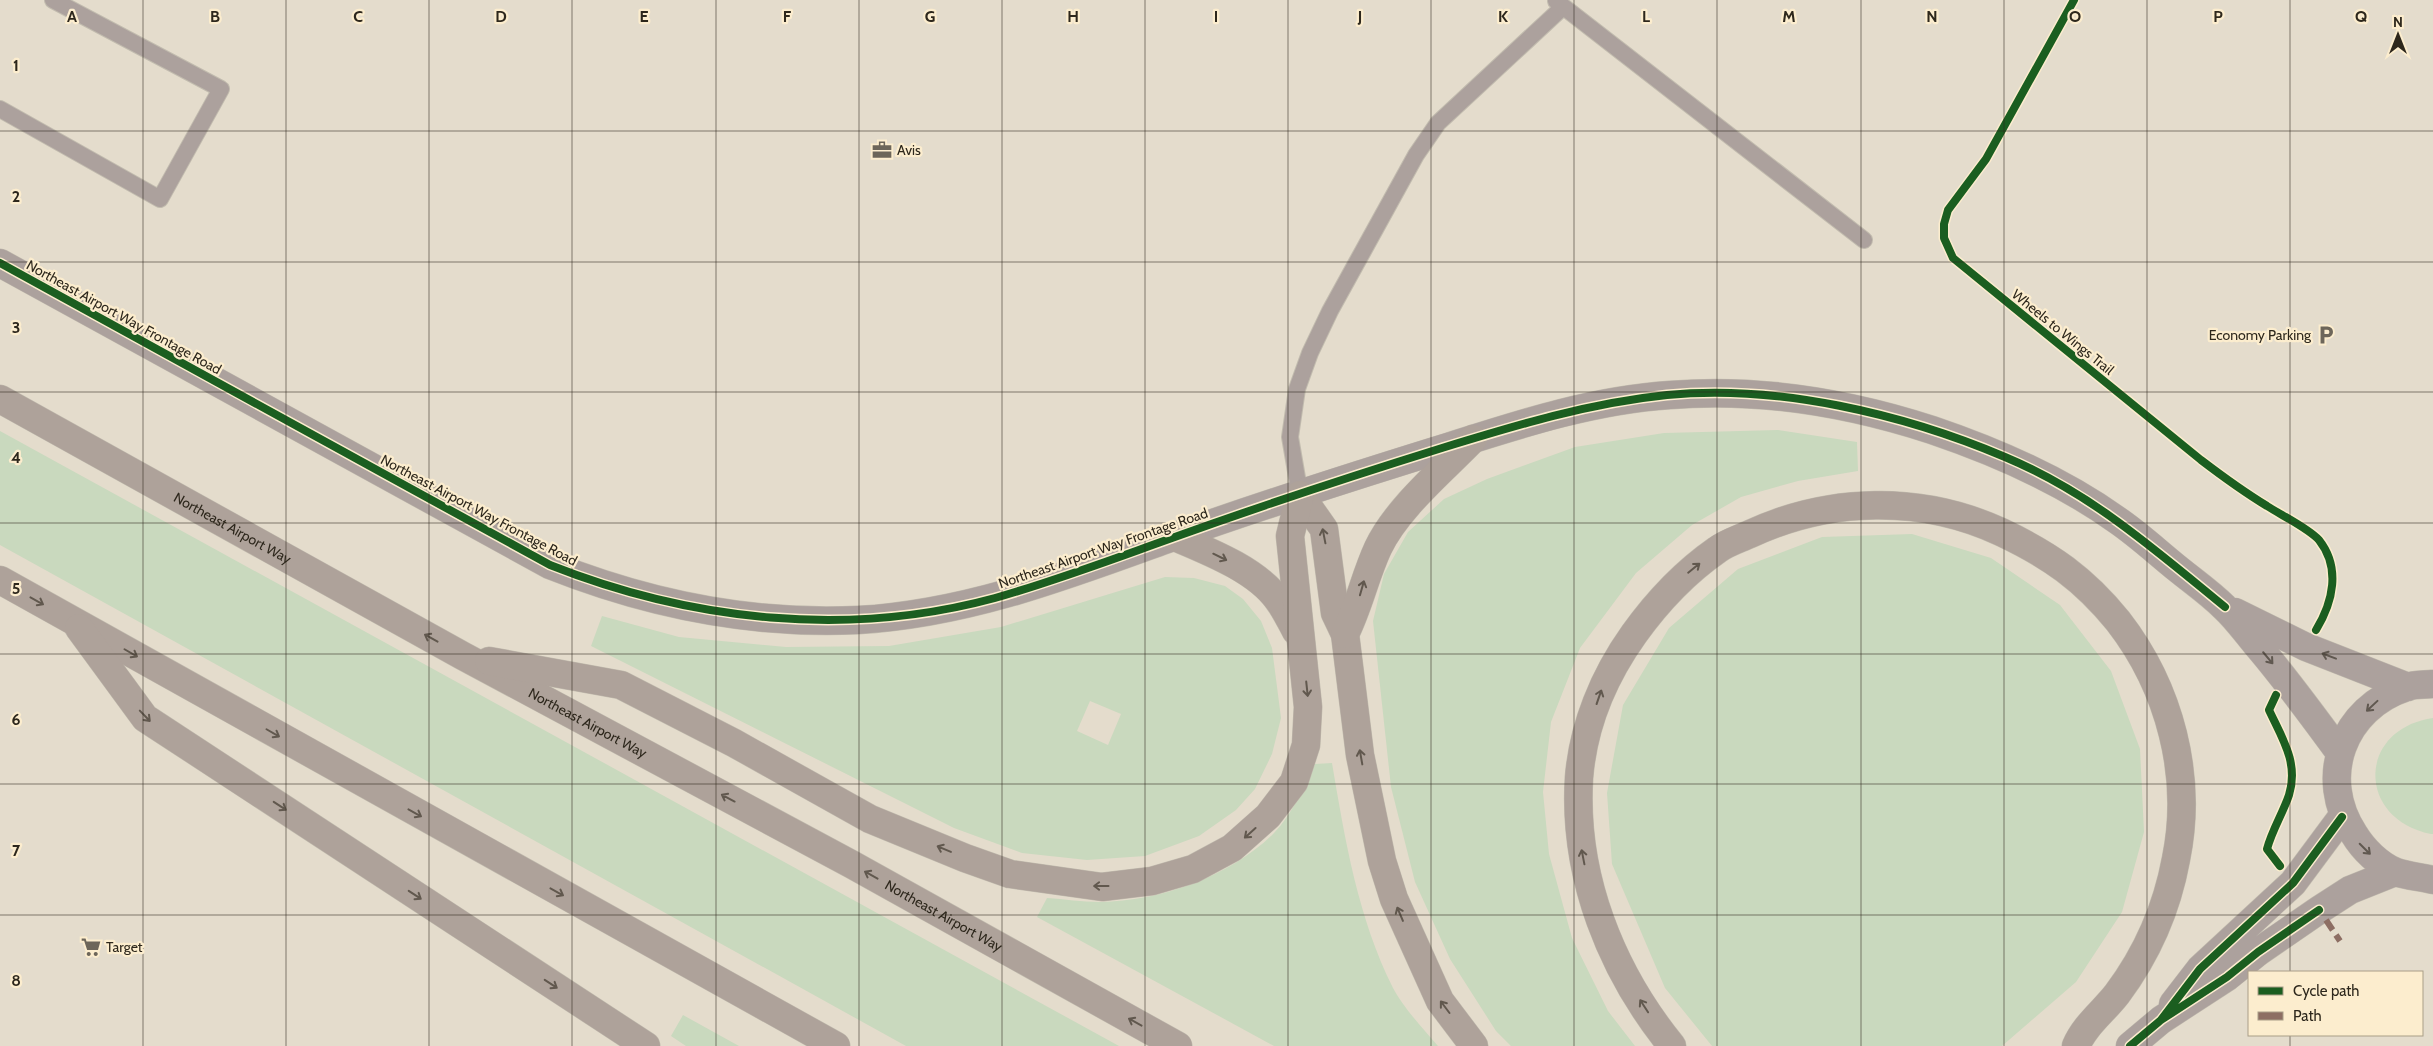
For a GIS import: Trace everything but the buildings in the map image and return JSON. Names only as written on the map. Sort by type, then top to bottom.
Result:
[{"type":"main road","name":"Northeast Airport Way","points":[[0,399],[463,656],[851,864],[1178,1046]]},
{"type":"main road","points":[[1345,634],[1355,615],[1364,581],[1378,546],[1401,514],[1473,439]]},
{"type":"main road","points":[[1300,495],[1324,529],[1335,613],[1345,634],[1360,755],[1382,861],[1417,954],[1440,1001],[1474,1046]]},
{"type":"main road","points":[[463,656],[621,685],[734,743],[870,819],[965,858],[1010,874],[1102,887],[1152,881],[1193,869],[1232,848],[1268,816],[1294,782],[1306,745],[1308,707],[1290,536],[1300,495]]},
{"type":"main road","points":[[1672,1046],[1622,973],[1597,913],[1588,880],[1581,843],[1579,776],[1586,739],[1599,693],[1619,656],[1653,608],[1685,575],[1719,548],[1766,526],[1810,511],[1896,504],[1935,509],[1975,520],[2031,546],[2077,576],[2105,605],[2128,635],[2150,670],[2170,720],[2180,769],[2182,799],[2177,858],[2166,904],[2147,945],[2117,994],[2081,1033],[2076,1046]]},
{"type":"main road","points":[[1175,536],[1225,559],[1265,586],[1278,599],[1302,640]]},
{"type":"main road","points":[[0,580],[348,776],[836,1046]]},
{"type":"main road","points":[[74,621],[146,718],[646,1046]]},
{"type":"street","name":"Northeast Airport Way Frontage Road","points":[[0,263],[550,565],[613,588],[659,601],[703,610],[806,620],[860,620],[923,612],[1008,594],[1058,579],[1175,536],[1473,439],[1540,418],[1600,404],[1672,394],[1743,394],[1843,407],[1902,420],[2009,458],[2073,492],[2120,521],[2225,607],[2286,679],[2340,753]]},
{"type":"street","name":"Northeast Airport Way Frontage Road","points":[[2225,607],[2306,647],[2420,685]]},
{"type":"street","points":[[2420,685],[2378,701],[2354,724],[2340,753],[2336,775],[2337,796],[2342,817],[2364,850],[2395,872],[2433,880]]},
{"type":"street","points":[[2161,1020],[2200,969],[2293,883],[2342,817]]},
{"type":"street","points":[[2130,1046],[2161,1020],[2227,977],[2258,952],[2326,905],[2350,890],[2395,872]]},
{"type":"lane","points":[[0,109],[160,199],[221,89],[53,0]]},
{"type":"lane","points":[[1300,495],[1290,438],[1297,390],[1310,353],[1330,311],[1416,155],[1438,123],[1558,3],[1864,240]]},
{"type":"green space","points":[[1778,430],[1857,442],[1858,471],[1798,481],[1741,497],[1692,525],[1636,573],[1580,648],[1551,722],[1543,792],[1549,854],[1572,938],[1608,1011],[1635,1046],[1511,1046],[1496,1031],[1450,959],[1415,882],[1391,787],[1373,621],[1384,574],[1408,532],[1444,499],[1487,479],[1575,447],[1664,433]]},
{"type":"green space","points":[[0,431],[1119,1046],[906,1046],[0,545]]},
{"type":"green space","points":[[1912,534],[1991,558],[2060,605],[2111,671],[2140,749],[2144,832],[2122,912],[2076,982],[2002,1046],[1712,1046],[1665,988],[1612,864],[1607,793],[1623,705],[1669,628],[1738,569],[1822,537]]},
{"type":"green space","points":[[1165,577],[1194,578],[1225,586],[1243,599],[1261,621],[1272,648],[1281,718],[1272,754],[1255,789],[1236,810],[1199,836],[1145,856],[1087,860],[1022,853],[954,828],[591,646],[602,616],[679,637],[786,647],[889,646],[1001,627]],"holes":[[[1090,701],[1121,714],[1108,745],[1077,731]]]},
{"type":"green space","points":[[2433,718],[2433,834],[2431,834],[2406,825],[2389,811],[2379,794],[2375,774],[2379,756],[2390,739],[2408,726]]},
{"type":"green space","points":[[1332,763],[1354,878],[1381,961],[1402,1003],[1438,1046],[1274,1046],[1037,917],[1047,898],[1093,902],[1123,901],[1171,891],[1216,873],[1237,862],[1274,833],[1292,809],[1315,764]]},
{"type":"green space","points":[[683,1015],[739,1046],[686,1046],[671,1036]]},
{"type":"marked path","points":[[2326,920],[2340,941]]},
{"type":"cycle path","name":"Wheels to Wings Trail","points":[[2074,0],[1986,159],[1948,210],[1944,224],[1944,238],[1953,258],[2201,460],[2242,490],[2301,526],[2319,540],[2330,562],[2332,585],[2327,608],[2316,630]]},
{"type":"cycle path","points":[[0,263],[550,565],[604,584],[658,599],[714,611],[770,618],[827,620],[883,618],[939,610],[995,598],[1084,570],[1239,514],[1442,448],[1526,423],[1609,403],[1667,395],[1709,393],[1796,398],[1839,406],[1925,428],[2005,457],[2066,487],[2094,505],[2147,544],[2225,607]]},
{"type":"cycle path","points":[[2276,695],[2269,710],[2288,751],[2292,772],[2289,795],[2267,849],[2280,866]]},
{"type":"cycle path","points":[[2161,1020],[2200,969],[2293,883],[2342,817]]},
{"type":"cycle path","points":[[2130,1046],[2161,1020],[2227,977],[2258,952],[2319,910]]},
{"type":"place","name":"Avis","points":[[882,150]]},
{"type":"place","name":"Economy Parking","points":[[2326,335]]},
{"type":"place","name":"Target","points":[[91,947]]}]
